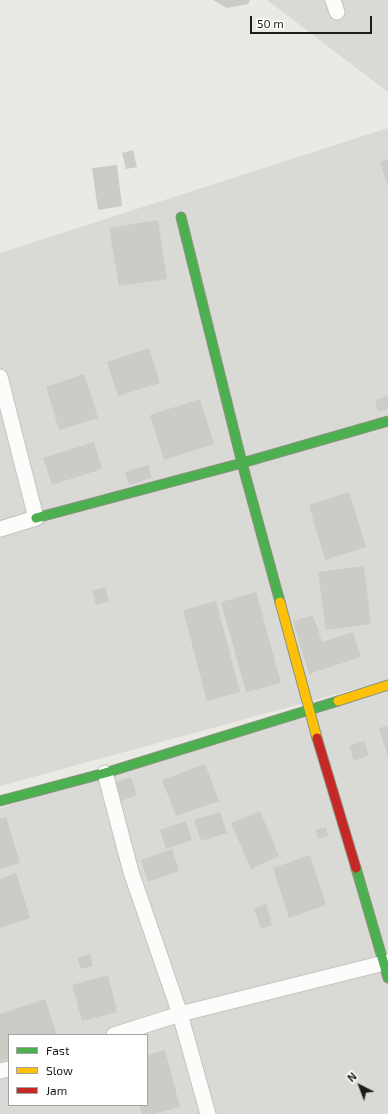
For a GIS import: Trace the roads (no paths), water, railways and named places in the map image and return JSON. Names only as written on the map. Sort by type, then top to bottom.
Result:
[{"type":"street","points":[[117,1034],[180,1014],[386,968],[309,710],[242,463],[181,217]]},
{"type":"street","points":[[0,377],[36,518]]},
{"type":"street","points":[[0,529],[242,463],[388,421]]},
{"type":"street","points":[[0,801],[105,773],[388,685]]},
{"type":"street","points":[[105,773],[131,872],[180,1014],[208,1114]]}]
